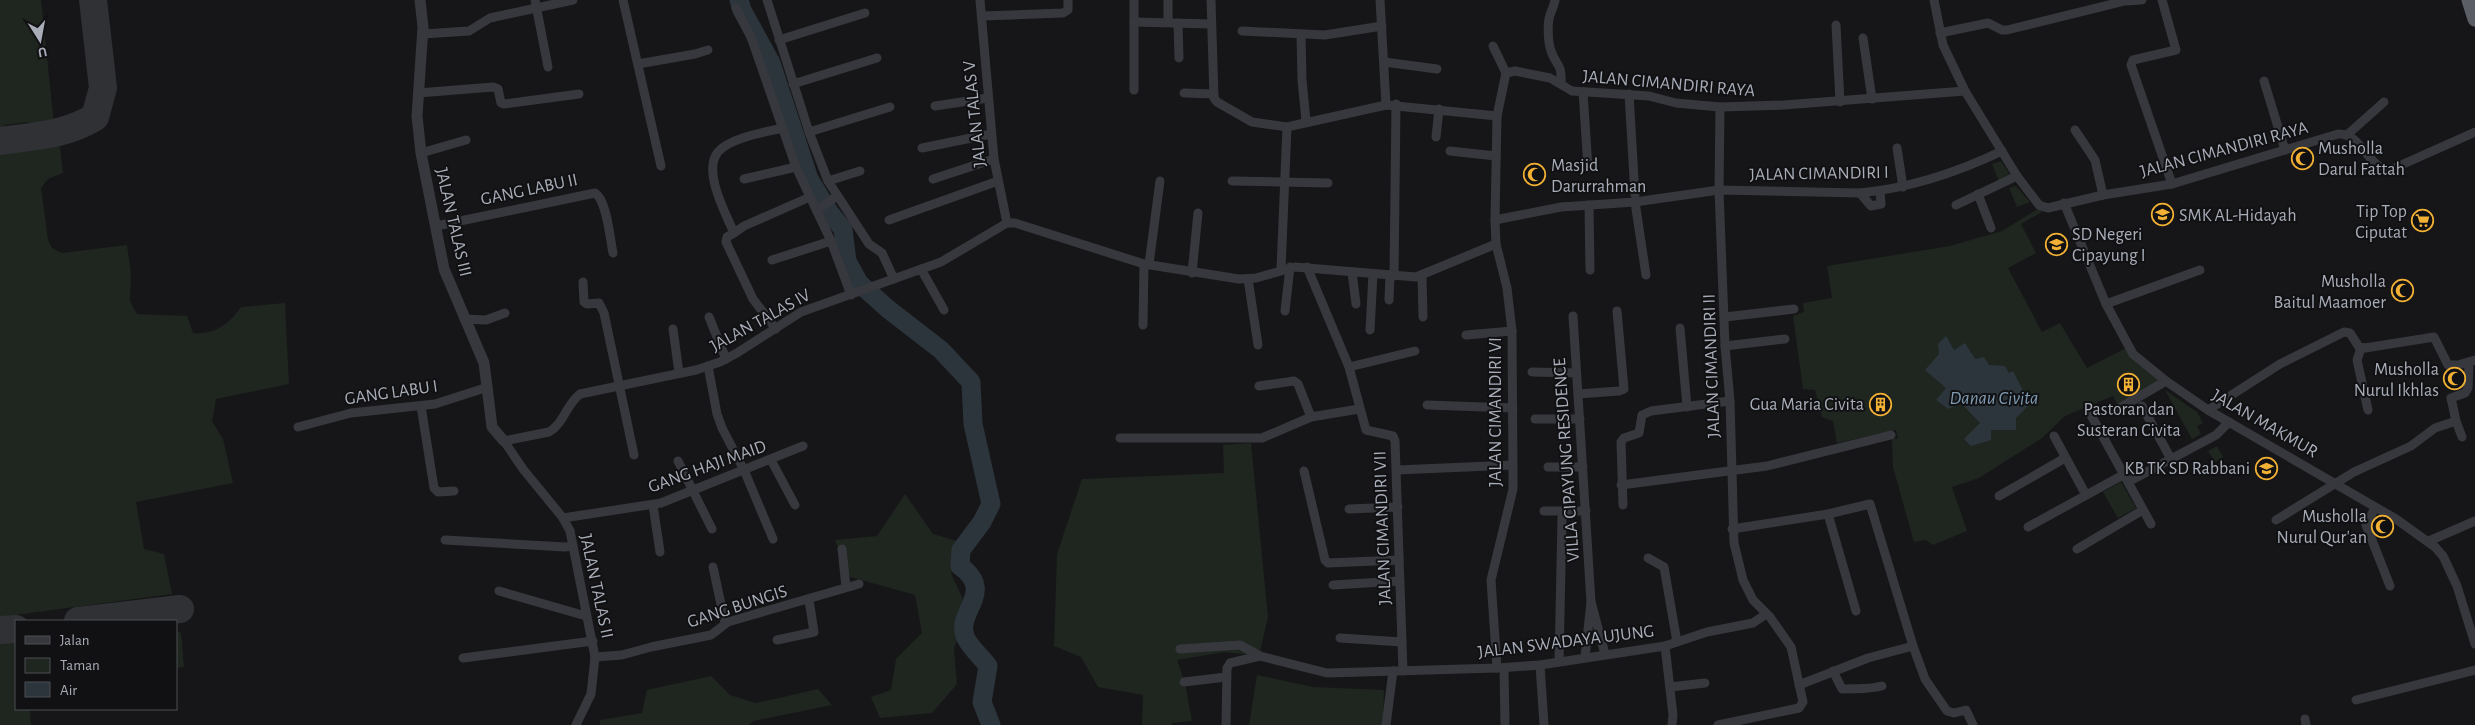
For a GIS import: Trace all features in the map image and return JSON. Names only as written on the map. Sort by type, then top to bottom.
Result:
[{"type":"highway","points":[[2468,0],[2475,19]]},
{"type":"street","name":"JALAN TALAS III","points":[[420,0],[423,34],[417,124],[421,153],[444,269],[484,363],[492,428],[504,441]]},
{"type":"street","points":[[423,34],[469,30],[487,19],[536,4],[572,0]]},
{"type":"street","points":[[623,0],[661,166]]},
{"type":"street","points":[[767,0],[809,132],[828,181],[869,244],[882,253],[894,279]]},
{"type":"street","name":"JALAN TALAS V","points":[[980,0],[994,159],[1008,223]]},
{"type":"street","points":[[982,16],[1066,12],[1069,7],[1068,0]]},
{"type":"street","points":[[1134,0],[1134,90]]},
{"type":"street","points":[[1168,0],[1168,22]]},
{"type":"street","points":[[1211,0],[1214,94],[1217,102],[1252,122],[1287,127],[1306,121],[1396,104],[1497,116]]},
{"type":"street","points":[[1380,0],[1386,105]]},
{"type":"street","points":[[1555,0],[1550,15],[1549,33],[1551,51],[1560,64],[1561,84]]},
{"type":"street","points":[[1934,0],[1940,33],[1965,91]]},
{"type":"street","points":[[1940,33],[1988,23],[2002,30],[2007,30],[2125,1],[2142,0]]},
{"type":"street","points":[[2162,0],[2176,50],[2133,60],[2130,65],[2172,184]]},
{"type":"street","points":[[536,4],[548,67]]},
{"type":"street","points":[[736,8],[751,37],[796,167],[810,197],[821,207],[831,241],[854,294]]},
{"type":"street","points":[[779,40],[865,13]]},
{"type":"street","points":[[1134,22],[1211,24]]},
{"type":"street","points":[[1178,23],[1178,58]]},
{"type":"street","points":[[1836,25],[1840,102]]},
{"type":"street","points":[[1242,31],[1334,34],[1382,26]]},
{"type":"street","points":[[1301,34],[1302,80],[1306,121]]},
{"type":"street","points":[[1864,38],[1872,99]]},
{"type":"street","points":[[1008,223],[1147,264],[1192,273],[1248,279],[1286,268],[1306,267],[1373,274],[1422,276],[1496,244],[1497,116],[1506,73],[1493,46]]},
{"type":"street","points":[[638,64],[708,50]]},
{"type":"street","points":[[793,84],[877,58]]},
{"type":"street","points":[[1384,62],[1437,69]]},
{"type":"street","name":"JALAN CIMANDIRI RAYA","points":[[1506,73],[1515,71],[1550,78],[1572,91],[1629,94],[1683,104],[1745,108],[1965,91],[2017,176],[2039,204],[2048,208],[2103,195],[2172,184],[2338,134],[2347,135]]},
{"type":"street","points":[[2264,81],[2285,150]]},
{"type":"street","points":[[418,93],[493,87],[498,89],[501,103],[504,104],[579,94]]},
{"type":"street","points":[[1583,92],[1588,168]]},
{"type":"street","points":[[1184,93],[1214,94]]},
{"type":"street","points":[[1629,94],[1635,199],[1646,275]]},
{"type":"street","points":[[935,106],[988,98]]},
{"type":"street","points":[[2384,102],[2347,135],[2381,168],[2387,170],[2475,132]]},
{"type":"street","points":[[1389,300],[1392,275],[1396,104]]},
{"type":"street","points":[[809,132],[890,107]]},
{"type":"street","name":"JALAN CIMANDIRI II","points":[[1720,107],[1719,190],[1725,346],[1730,401],[1732,530],[1736,558],[1743,580],[1753,600],[1766,614]]},
{"type":"street","points":[[1436,137],[1439,109]]},
{"type":"street","points":[[1285,311],[1286,268],[1283,182],[1287,127]]},
{"type":"street","points":[[734,232],[718,197],[714,160],[718,151],[730,144],[783,128]]},
{"type":"street","points":[[2075,130],[2093,155],[2103,195]]},
{"type":"street","points":[[922,148],[992,134]]},
{"type":"street","points":[[421,153],[466,140]]},
{"type":"street","points":[[1897,148],[1902,187]]},
{"type":"street","points":[[1450,151],[1496,156]]},
{"type":"street","name":"JALAN CIMANDIRI I","points":[[1495,220],[1561,207],[1719,190],[1860,193],[1880,191],[1943,176],[2002,151]]},
{"type":"street","points":[[933,179],[994,159]]},
{"type":"street","points":[[744,179],[796,167]]},
{"type":"street","points":[[828,181],[860,171]]},
{"type":"street","points":[[1956,204],[2017,176]]},
{"type":"street","points":[[1232,181],[1328,183]]},
{"type":"street","points":[[889,220],[998,182]]},
{"type":"street","points":[[1143,325],[1147,264],[1160,182]]},
{"type":"street","points":[[1860,193],[1871,206],[1880,204],[1880,191]]},
{"type":"street","name":"GANG LABU II","points":[[436,226],[595,193],[601,198],[604,205],[613,253]]},
{"type":"street","points":[[1978,194],[1992,228]]},
{"type":"street","points":[[821,207],[837,196]]},
{"type":"street","points":[[776,329],[753,299],[726,242],[727,237],[744,226],[810,197]]},
{"type":"street","name":"JALAN MAKMUR","points":[[2064,203],[2106,304],[2133,354],[2166,381],[2208,410],[2396,519],[2429,541],[2443,556],[2452,573],[2475,644]]},
{"type":"street","points":[[1589,205],[1590,270]]},
{"type":"street","points":[[1192,273],[1198,213]]},
{"type":"street","name":"JALAN TALAS IV","points":[[504,441],[550,432],[555,429],[573,400],[580,394],[679,373],[708,366],[726,359],[801,312],[921,270],[966,248],[1008,223]]},
{"type":"street","points":[[772,260],[831,241]]},
{"type":"street","name":"JALAN CIMANDIRI VI","points":[[1496,244],[1507,288],[1512,331],[1513,489],[1491,580],[1505,725]]},
{"type":"street","name":"JALAN CIMANDIRI VII","points":[[1306,267],[1349,367],[1366,430],[1393,436],[1397,470],[1403,670]]},
{"type":"street","points":[[921,270],[944,310]]},
{"type":"street","points":[[2106,304],[2200,270]]},
{"type":"street","points":[[1352,272],[1356,304]]},
{"type":"street","points":[[1370,330],[1373,274]]},
{"type":"street","points":[[1422,276],[1423,317]]},
{"type":"street","points":[[1248,279],[1258,345]]},
{"type":"street","points":[[583,282],[585,303],[599,303],[602,306],[634,455]]},
{"type":"street","points":[[1725,317],[1794,309]]},
{"type":"street","points":[[1578,394],[1624,389],[1617,311]]},
{"type":"street","points":[[464,319],[486,320],[505,313]]},
{"type":"street","name":"VILLA CIPAYUNG RESIDENCE","points":[[1573,316],[1591,602],[1585,657]]},
{"type":"street","points":[[709,317],[726,359]]},
{"type":"street","points":[[1680,328],[1687,407]]},
{"type":"street","points":[[674,330],[679,373]]},
{"type":"street","points":[[1466,335],[1512,331]]},
{"type":"street","points":[[2208,410],[2280,364],[2344,332],[2350,333],[2361,348]]},
{"type":"street","points":[[2361,348],[2429,336],[2438,340],[2448,365],[2452,366],[2472,361],[2468,388],[2465,393],[2451,398],[2462,437]]},
{"type":"street","points":[[1725,346],[1785,338]]},
{"type":"street","points":[[2361,348],[2358,360],[2368,410]]},
{"type":"street","points":[[1349,367],[1415,351]]},
{"type":"street","points":[[708,366],[717,414],[774,539]]},
{"type":"street","points":[[1532,372],[1576,373]]},
{"type":"street","points":[[1259,386],[1294,381],[1298,384],[1312,417]]},
{"type":"street","points":[[2118,409],[2166,381]]},
{"type":"street","name":"GANG LABU I","points":[[298,427],[351,413],[421,406],[454,399],[488,387]]},
{"type":"street","points":[[1623,504],[1621,485],[1622,442],[1624,438],[1639,433],[1642,415],[1651,411],[1730,401]]},
{"type":"street","points":[[1427,405],[1513,408]]},
{"type":"street","points":[[421,406],[434,488],[438,492],[454,491]]},
{"type":"street","points":[[2142,406],[2171,459]]},
{"type":"street","points":[[1120,438],[1262,438],[1312,417],[1359,409]]},
{"type":"street","points":[[2091,415],[2151,524]]},
{"type":"street","points":[[1535,419],[1580,419]]},
{"type":"street","points":[[2276,520],[2361,468],[2411,446],[2435,428],[2456,421]]},
{"type":"street","points":[[2028,527],[2086,495],[2171,459],[2216,435],[2229,422]]},
{"type":"street","points":[[1621,485],[1778,464],[1891,435]]},
{"type":"street","points":[[2054,436],[2086,495]]},
{"type":"street","name":"JALAN TALAS II","points":[[504,441],[570,531],[595,657],[591,694],[576,725]]},
{"type":"street","name":"GANG HAJI MAID","points":[[562,518],[653,505],[692,492],[802,446]]},
{"type":"street","points":[[1999,496],[2066,458]]},
{"type":"street","points":[[771,460],[795,505]]},
{"type":"street","points":[[678,461],[712,529]]},
{"type":"street","points":[[1397,470],[1513,465]]},
{"type":"street","points":[[1548,467],[1583,467]]},
{"type":"street","points":[[1304,471],[1325,560],[1328,563],[1399,560]]},
{"type":"street","points":[[1732,530],[1828,514],[1866,504],[1872,507],[1913,646],[1925,679],[1946,711],[1954,713],[1966,710],[1974,725]]},
{"type":"street","points":[[653,505],[660,552]]},
{"type":"street","points":[[1350,509],[1398,507]]},
{"type":"street","points":[[2375,508],[2366,525],[2390,586]]},
{"type":"street","points":[[2078,549],[2143,510]]},
{"type":"street","points":[[1544,511],[1586,511]]},
{"type":"street","points":[[1828,514],[1856,611]]},
{"type":"street","points":[[1559,662],[1562,517]]},
{"type":"street","points":[[2429,541],[2475,521]]},
{"type":"street","points":[[445,540],[565,548],[573,546]]},
{"type":"street","points":[[842,549],[846,587]]},
{"type":"street","points":[[1648,558],[1664,568],[1677,642]]},
{"type":"street","points":[[714,566],[725,623]]},
{"type":"street","points":[[1333,585],[1400,581]]},
{"type":"street","name":"GANG BUNGIS","points":[[595,657],[622,655],[650,647],[711,635],[725,623],[859,584]]},
{"type":"street","points":[[499,592],[586,616]]},
{"type":"street","points":[[777,640],[814,632],[809,600]]},
{"type":"street","name":"VILLA CIPAYUNG RESIDENCE","points":[[1591,602],[1605,654]]},
{"type":"street","points":[[1718,725],[1799,708],[1802,702],[1790,647],[1766,614]]},
{"type":"street","name":"JALAN SWADAYA UJUNG","points":[[1180,649],[1240,645],[1260,656],[1327,674],[1501,668],[1540,665],[1665,646],[1706,632],[1753,623],[1766,614]]},
{"type":"street","points":[[1588,638],[1601,637]]},
{"type":"street","points":[[1340,638],[1402,642]]},
{"type":"street","points":[[463,658],[593,641]]},
{"type":"street","points":[[1665,646],[1674,715],[1672,725]]},
{"type":"street","points":[[1799,685],[1868,658],[1913,646]]},
{"type":"street","points":[[1226,725],[1226,677],[1230,663],[1260,656]]},
{"type":"street","points":[[1540,665],[1544,725]]},
{"type":"street","points":[[2356,700],[2475,670]]},
{"type":"street","points":[[1386,725],[1393,671]]},
{"type":"street","points":[[1833,671],[1842,689],[1858,688],[1863,690],[1882,686]]},
{"type":"street","points":[[1184,682],[1226,677]]},
{"type":"street","points":[[1670,688],[1705,683]]},
{"type":"green space","points":[[0,0],[41,0],[54,124],[32,128],[28,122],[4,125],[4,132],[0,132]]},
{"type":"green space","points":[[60,146],[63,173],[48,179],[41,188],[48,240],[52,248],[62,253],[127,245],[131,274],[130,301],[137,314],[187,316],[193,333],[208,332],[221,327],[232,319],[241,307],[285,303],[289,384],[216,399],[212,421],[223,439],[233,483],[136,502],[144,549],[164,554],[172,594],[0,617],[0,152]]},
{"type":"green space","points":[[2001,161],[2010,175],[2000,184],[1992,164]]},
{"type":"green space","points":[[2016,186],[2030,202],[2017,207],[2009,188]]},
{"type":"green space","points":[[2041,207],[2049,208],[2021,224],[2036,253],[2008,268],[2042,332],[2060,323],[2087,368],[2126,348],[2163,384],[2119,407],[2113,396],[2065,416],[2042,438],[1979,478],[1952,487],[1967,531],[1933,545],[1926,540],[1914,542],[1893,467],[1892,439],[1898,438],[1896,430],[1837,443],[1833,421],[1822,417],[1815,390],[1803,389],[1793,316],[1804,312],[1803,303],[1832,298],[1827,266],[1950,246],[2002,231]]},
{"type":"green space","points":[[2165,390],[2197,412],[2203,423],[2197,426],[2201,434],[2192,439]]},
{"type":"green space","points":[[1251,443],[1268,617],[1259,656],[1224,652],[1177,660],[1185,683],[1192,721],[1172,723],[1172,725],[1142,725],[1143,695],[1098,687],[1081,657],[1054,646],[1057,554],[1082,479],[1224,473],[1223,445]]},
{"type":"green space","points":[[2217,446],[2223,457],[2215,462],[2208,451]]},
{"type":"green space","points":[[2121,482],[2136,508],[2118,518],[2103,492]]},
{"type":"green space","points":[[905,494],[933,534],[964,543],[951,573],[967,608],[954,649],[957,684],[932,713],[880,718],[871,697],[891,690],[896,659],[922,633],[915,595],[850,577],[835,540],[877,536]]},
{"type":"green space","points":[[178,631],[181,633],[184,667],[178,668]]},
{"type":"green space","points":[[15,641],[15,710],[30,710],[31,725],[0,725],[0,643]]},
{"type":"green space","points":[[1257,675],[1313,687],[1384,690],[1383,725],[1249,725]]},
{"type":"green space","points":[[711,676],[730,695],[756,703],[818,689],[832,705],[753,721],[749,725],[600,725],[600,720],[642,713],[647,690]]},
{"type":"water","name":"Danau Civita","points":[[1946,336],[1954,350],[1965,343],[1975,359],[1984,357],[1989,365],[2005,366],[2009,373],[2013,371],[2030,404],[2016,418],[2016,430],[1991,430],[1991,440],[1971,446],[1964,439],[1980,423],[1961,403],[1948,409],[1936,400],[1946,388],[1925,370],[1939,354],[1938,344]]},
{"type":"waterway","points":[[739,0],[742,10],[771,63],[809,179],[829,212],[843,229],[847,261],[859,283],[888,309],[941,350],[971,382],[973,424],[991,504],[982,522],[961,550],[960,566],[970,575],[975,584],[973,601],[965,618],[965,636],[988,666],[982,702],[991,725]]},
{"type":"taxiway","points":[[0,141],[37,136],[73,128],[95,117],[103,88],[93,0]]},
{"type":"taxiway","points":[[86,620],[180,609]]},
{"type":"taxiway","points":[[0,630],[15,629]]},
{"type":"place","name":"Musholla Darul Fattah","points":[[2302,158]]},
{"type":"place","name":"Masjid Darurrahman","points":[[1535,175]]},
{"type":"place","name":"SMK AL-Hidayah","points":[[2163,215]]},
{"type":"place","name":"Tip Top Ciputat","points":[[2423,221]]},
{"type":"place","name":"SD Negeri Cipayung I","points":[[2056,244]]},
{"type":"place","name":"Musholla Baitul Maamoer","points":[[2402,291]]},
{"type":"place","name":"Musholla Nurul Ikhlas","points":[[2455,379]]},
{"type":"place","name":"Pastoran dan Susteran Civita","points":[[2129,384]]},
{"type":"place","name":"Gua Maria Civita","points":[[1880,404]]},
{"type":"place","name":"KB TK SD Rabbani","points":[[2266,468]]},
{"type":"place","name":"Musholla Nurul Qur'an","points":[[2383,526]]}]
